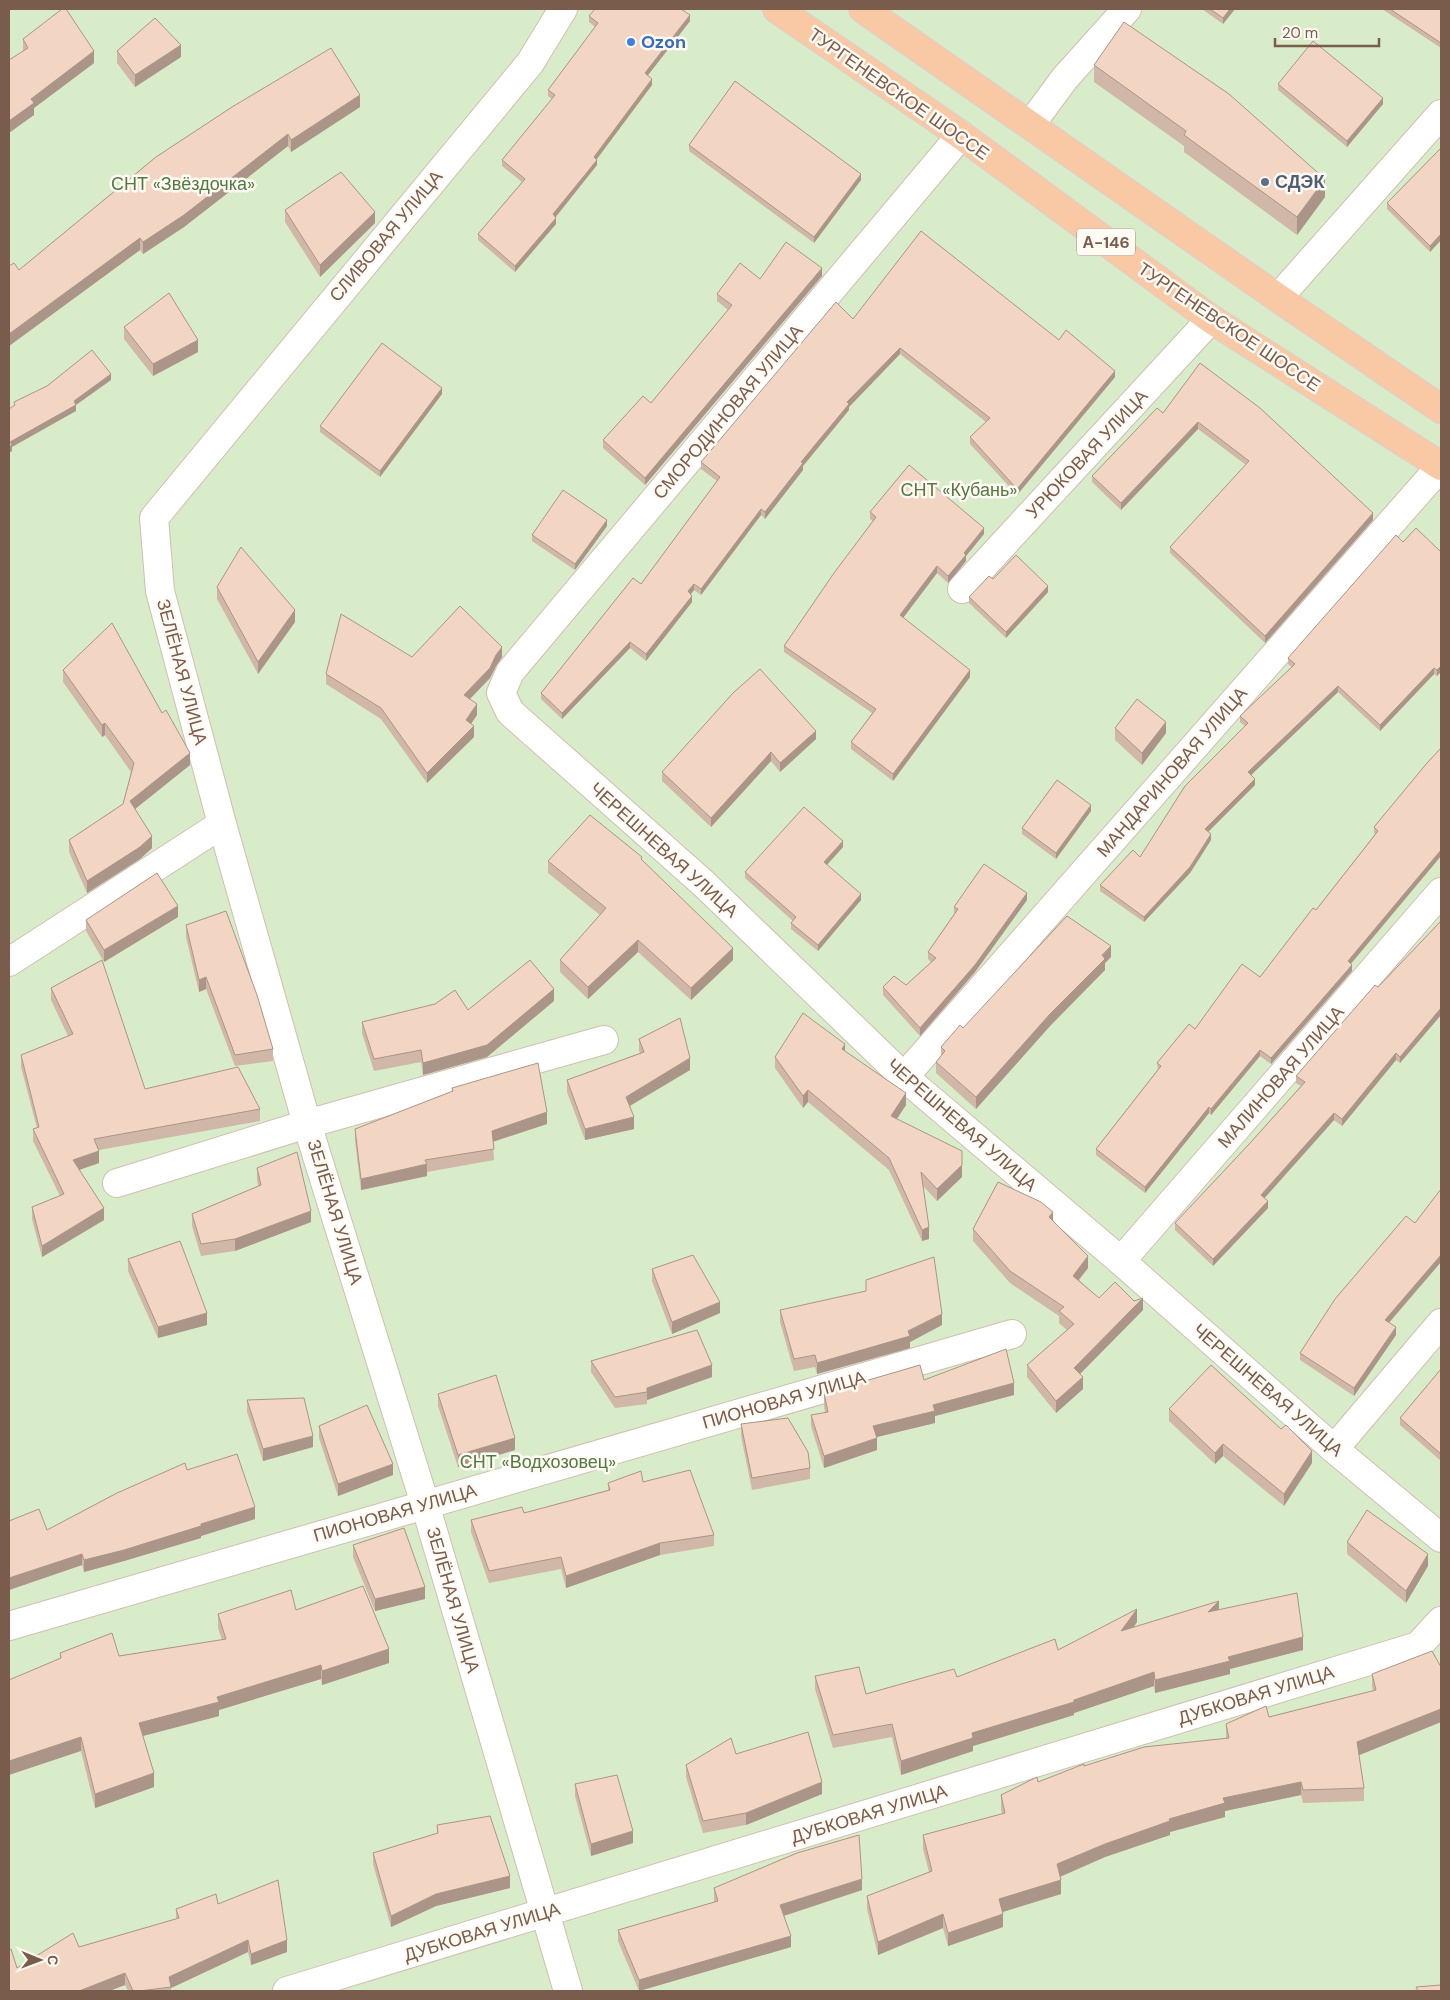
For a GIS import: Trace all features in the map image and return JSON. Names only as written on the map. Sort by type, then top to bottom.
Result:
[{"type":"highway","name":"ТУРГЕНЕВСКОЕ ШОССЕ","points":[[777,9],[961,135],[1211,319],[1441,466]]},
{"type":"highway","name":"А-146","points":[[863,9],[1441,409]]},
{"type":"street","name":"СЛИВОВАЯ УЛИЦА","points":[[154,518],[530,63],[564,9]]},
{"type":"street","points":[[1031,124],[1065,78],[1128,9]]},
{"type":"street","points":[[1278,298],[1441,114]]},
{"type":"street","name":"СМОРОДИНОВАЯ УЛИЦА","points":[[501,693],[510,672],[961,135]]},
{"type":"street","name":"УРЮКОВАЯ УЛИЦА","points":[[962,589],[1211,319]]},
{"type":"street","name":"МАНДАРИНОВАЯ УЛИЦА","points":[[904,1077],[1441,466]]},
{"type":"street","name":"ЗЕЛЁНАЯ УЛИЦА","points":[[154,518],[160,591],[222,824],[307,1124],[425,1504],[568,1991]]},
{"type":"street","name":"ЧЕРЕШНЕВАЯ УЛИЦА","points":[[501,693],[510,712],[703,883],[904,1077],[1121,1261],[1334,1449],[1441,1538]]},
{"type":"street","points":[[9,962],[222,824]]},
{"type":"street","name":"МАЛИНОВАЯ УЛИЦА","points":[[1121,1261],[1441,892]]},
{"type":"street","name":"ЗЕЛЁНАЯ УЛИЦА","points":[[118,1183],[307,1124],[604,1040]]},
{"type":"street","points":[[1334,1449],[1441,1323]]},
{"type":"street","name":"ПИОНОВАЯ УЛИЦА","points":[[9,1626],[1012,1334]]},
{"type":"street","name":"ДУБКОВАЯ УЛИЦА","points":[[287,1991],[1418,1646],[1441,1621]]},
{"type":"green space","points":[[9,9],[1441,9],[1441,1991],[9,1991]]},
{"type":"building","points":[[62,9],[66,9],[94,51],[31,99],[34,103],[9,121],[9,60],[28,48],[23,39]]},
{"type":"building","points":[[595,9],[681,9],[690,15],[645,73],[652,79],[594,157],[597,160],[553,214],[556,218],[515,266],[478,234],[525,179],[502,160],[555,95],[548,90],[598,23],[589,16]]},
{"type":"building","points":[[1210,9],[1230,9],[1223,18]]},
{"type":"building","points":[[1390,9],[1441,9],[1441,43]]},
{"type":"building","points":[[155,18],[181,45],[135,75],[117,51]]},
{"type":"building","points":[[1124,22],[1229,94],[1325,179],[1297,217],[1184,135],[1186,131],[1094,65]]},
{"type":"building","points":[[1313,41],[1383,98],[1347,141],[1278,84]]},
{"type":"building","points":[[331,48],[360,95],[291,140],[288,134],[184,215],[143,242],[140,238],[9,334],[9,266],[14,263],[19,270],[156,157],[232,107]]},
{"type":"building","points":[[735,81],[861,174],[814,237],[689,145]]},
{"type":"building","points":[[1441,148],[1441,234],[1430,246],[1387,203]]},
{"type":"building","points":[[341,172],[375,212],[320,265],[285,210]]},
{"type":"building","points":[[921,231],[1059,340],[1066,330],[1115,371],[1017,489],[970,437],[990,418],[900,348],[847,402],[849,404],[801,462],[803,463],[765,512],[761,509],[701,589],[694,584],[688,591],[692,596],[646,654],[630,642],[562,713],[541,693],[633,578],[641,584],[720,477],[701,462],[836,302],[853,319]]},
{"type":"building","points":[[786,242],[822,268],[645,478],[603,440],[643,396],[651,403],[732,305],[717,294],[740,263],[760,279]]},
{"type":"building","points":[[169,293],[198,340],[153,364],[124,327]]},
{"type":"building","points":[[382,343],[442,388],[380,471],[320,426]]},
{"type":"building","points":[[92,350],[111,374],[74,401],[76,405],[10,442],[12,445],[9,447],[9,409],[15,405],[14,402],[47,386]]},
{"type":"building","points":[[1200,363],[1260,408],[1373,513],[1265,636],[1170,547],[1249,461],[1198,422],[1121,503],[1092,476],[1157,408],[1163,413]]},
{"type":"building","points":[[909,465],[984,528],[964,553],[966,555],[948,576],[937,566],[900,615],[970,670],[893,774],[851,742],[876,709],[784,646],[834,573],[876,517],[870,512]]},
{"type":"building","points":[[563,490],[607,520],[575,564],[532,535]]},
{"type":"building","points":[[1416,528],[1441,552],[1441,666],[1437,670],[1434,668],[1380,725],[1338,686],[1248,772],[1255,779],[1205,829],[1211,834],[1190,867],[1144,917],[1100,885],[1133,850],[1140,857],[1185,786],[1248,723],[1240,716],[1295,664],[1288,658],[1396,535],[1403,542]]},
{"type":"building","points":[[241,547],[295,610],[258,662],[217,587]]},
{"type":"building","points":[[1016,555],[1048,586],[1006,632],[969,597],[989,576],[993,579]]},
{"type":"building","points":[[460,606],[502,647],[490,668],[464,695],[477,704],[466,720],[474,726],[427,773],[381,708],[326,674],[341,614],[412,657]]},
{"type":"building","points":[[112,623],[162,713],[166,710],[190,753],[130,801],[152,836],[140,847],[87,881],[69,840],[123,804],[134,763],[105,723],[102,725],[63,670]]},
{"type":"building","points":[[760,669],[816,731],[780,763],[771,752],[711,818],[662,772],[733,693]]},
{"type":"building","points":[[1137,699],[1166,722],[1142,753],[1115,728]]},
{"type":"building","points":[[1441,748],[1441,850],[1348,961],[1352,965],[1271,1058],[1260,1050],[1211,1109],[1209,1107],[1145,1187],[1096,1149],[1161,1066],[1157,1063],[1189,1024],[1195,1029],[1242,964],[1260,977],[1313,908],[1316,910],[1378,831],[1374,827]]},
{"type":"building","points":[[1057,780],[1091,805],[1056,853],[1022,828]]},
{"type":"building","points":[[804,807],[843,841],[824,862],[861,894],[818,945],[791,923],[796,917],[745,872]]},
{"type":"building","points":[[590,815],[642,857],[641,859],[733,948],[691,988],[638,940],[588,987],[560,960],[606,908],[548,861]]},
{"type":"building","points":[[984,864],[1027,893],[975,965],[920,1028],[883,987],[894,976],[906,985],[936,958],[928,952],[958,909],[954,907]]},
{"type":"building","points":[[157,873],[178,906],[104,950],[86,920]]},
{"type":"building","points":[[226,911],[257,995],[273,1049],[235,1055],[206,977],[199,980],[186,925]]},
{"type":"building","points":[[1067,916],[1111,946],[1102,955],[1105,959],[1050,1014],[976,1097],[936,1062],[945,1051],[941,1047],[960,1025],[963,1028]]},
{"type":"building","points":[[1441,921],[1441,1008],[1400,1057],[1396,1053],[1342,1119],[1334,1113],[1261,1195],[1268,1201],[1213,1259],[1175,1223],[1305,1082],[1296,1076],[1375,985],[1378,987]]},
{"type":"building","points":[[102,960],[145,1089],[238,1067],[260,1109],[94,1139],[99,1151],[73,1160],[104,1208],[42,1246],[32,1207],[64,1194],[33,1129],[39,1127],[21,1055],[73,1034],[51,988]]},
{"type":"building","points":[[530,960],[554,989],[487,1045],[423,1063],[421,1050],[374,1059],[362,1022],[435,1004],[455,990],[468,1010]]},
{"type":"building","points":[[803,1013],[845,1044],[842,1049],[906,1093],[891,1116],[962,1151],[962,1165],[937,1189],[921,1172],[929,1227],[922,1230],[889,1158],[808,1090],[803,1096],[775,1057]]},
{"type":"building","points":[[680,1018],[690,1058],[626,1097],[634,1117],[585,1129],[567,1080],[644,1052],[639,1039]]},
{"type":"building","points":[[538,1063],[547,1112],[492,1131],[494,1149],[425,1160],[427,1164],[361,1179],[355,1129],[453,1091],[452,1088]]},
{"type":"building","points":[[297,1152],[311,1211],[235,1239],[201,1244],[192,1214],[261,1185],[257,1168]]},
{"type":"building","points":[[998,1182],[1041,1202],[1053,1212],[1049,1217],[1088,1256],[1073,1276],[1099,1298],[1115,1282],[1134,1301],[1143,1298],[1074,1368],[1083,1377],[1056,1401],[1027,1365],[1074,1324],[1059,1311],[1064,1307],[1010,1271],[973,1229]]},
{"type":"building","points":[[1441,1189],[1441,1255],[1385,1320],[1396,1327],[1354,1388],[1300,1353],[1335,1299],[1406,1216],[1415,1223]]},
{"type":"building","points":[[180,1241],[207,1313],[158,1327],[128,1259]]},
{"type":"building","points":[[693,1255],[720,1302],[672,1322],[652,1269]]},
{"type":"building","points":[[934,1257],[942,1314],[908,1331],[910,1336],[817,1363],[815,1355],[794,1359],[780,1310],[866,1291],[866,1280]]},
{"type":"building","points":[[697,1330],[712,1365],[647,1388],[647,1392],[615,1397],[591,1361]]},
{"type":"building","points":[[1006,1349],[1014,1383],[933,1405],[935,1411],[873,1426],[877,1438],[824,1456],[811,1415],[828,1412],[824,1393],[920,1365],[924,1380]]},
{"type":"building","points":[[1211,1365],[1281,1429],[1286,1425],[1312,1451],[1284,1494],[1223,1444],[1215,1453],[1169,1409]]},
{"type":"building","points":[[1441,1369],[1441,1454],[1400,1418]]},
{"type":"building","points":[[496,1375],[515,1438],[458,1455],[438,1394]]},
{"type":"building","points":[[304,1398],[313,1436],[263,1449],[247,1400]]},
{"type":"building","points":[[367,1405],[393,1464],[338,1484],[319,1426]]},
{"type":"building","points":[[788,1418],[808,1452],[810,1468],[752,1478],[741,1424]]},
{"type":"building","points":[[237,1454],[255,1507],[124,1550],[84,1560],[82,1554],[9,1578],[9,1521],[39,1509],[47,1530],[117,1493],[185,1463],[187,1470]]},
{"type":"building","points":[[690,1470],[714,1535],[660,1543],[566,1576],[561,1557],[489,1571],[471,1520],[522,1507],[524,1513],[610,1490],[608,1483],[641,1471],[643,1482]]},
{"type":"building","points":[[1367,1510],[1428,1554],[1406,1591],[1347,1542]]},
{"type":"building","points":[[404,1528],[425,1587],[375,1599],[353,1545]]},
{"type":"building","points":[[363,1586],[389,1649],[322,1671],[321,1665],[217,1697],[219,1702],[139,1723],[154,1773],[95,1794],[81,1737],[9,1761],[9,1680],[61,1658],[60,1653],[112,1633],[119,1656],[226,1639],[218,1614],[291,1590],[296,1610]]},
{"type":"building","points":[[1297,1593],[1303,1637],[1228,1657],[1230,1661],[1155,1680],[1154,1672],[1074,1700],[1074,1702],[972,1733],[973,1738],[901,1761],[892,1724],[833,1735],[815,1676],[859,1667],[866,1694],[954,1669],[957,1677],[1055,1639],[1058,1650],[1137,1609],[1121,1631],[1219,1601],[1208,1612]]},
{"type":"building","points":[[1432,1651],[1441,1667],[1441,1709],[1357,1742],[1364,1788],[1303,1790],[1301,1782],[1223,1798],[1225,1803],[1169,1819],[1170,1821],[1105,1844],[1057,1864],[1061,1880],[999,1899],[1003,1914],[948,1933],[943,1914],[878,1942],[867,1896],[932,1871],[923,1835],[1005,1813],[1001,1795],[1037,1777],[1038,1782],[1084,1764],[1084,1766],[1144,1747],[1229,1738],[1226,1724],[1266,1706],[1269,1717],[1376,1690],[1372,1674]]},
{"type":"building","points":[[808,1732],[822,1782],[746,1813],[703,1821],[686,1765],[731,1738],[736,1754]]},
{"type":"building","points":[[617,1775],[633,1831],[591,1844],[575,1784]]},
{"type":"building","points":[[490,1816],[510,1876],[436,1894],[391,1916],[373,1853],[438,1833],[437,1825]]},
{"type":"building","points":[[859,1835],[862,1879],[780,1905],[791,1936],[639,1980],[618,1930],[718,1901],[714,1888],[797,1853]]},
{"type":"building","points":[[278,1880],[287,1940],[251,1954],[248,1940],[169,1977],[171,1987],[133,1991],[125,1973],[79,1991],[9,1991],[9,1950],[11,1949],[17,1968],[73,1933],[79,1947],[179,1918],[176,1909],[216,1894],[218,1904]]},
{"type":"building","points":[[1441,1985],[1441,1991],[1418,1991],[1416,1987]]},
{"type":"place","name":"Ozon","points":[[631,42]]},
{"type":"place","name":"СДЭК","points":[[1265,182]]},
{"type":"park label","name":"СНТ «Звёздочка»","points":[[183,184]]},
{"type":"park label","name":"СНТ «Кубань»","points":[[959,490]]},
{"type":"park label","name":"СНТ «Водхозовец»","points":[[538,1462]]}]
